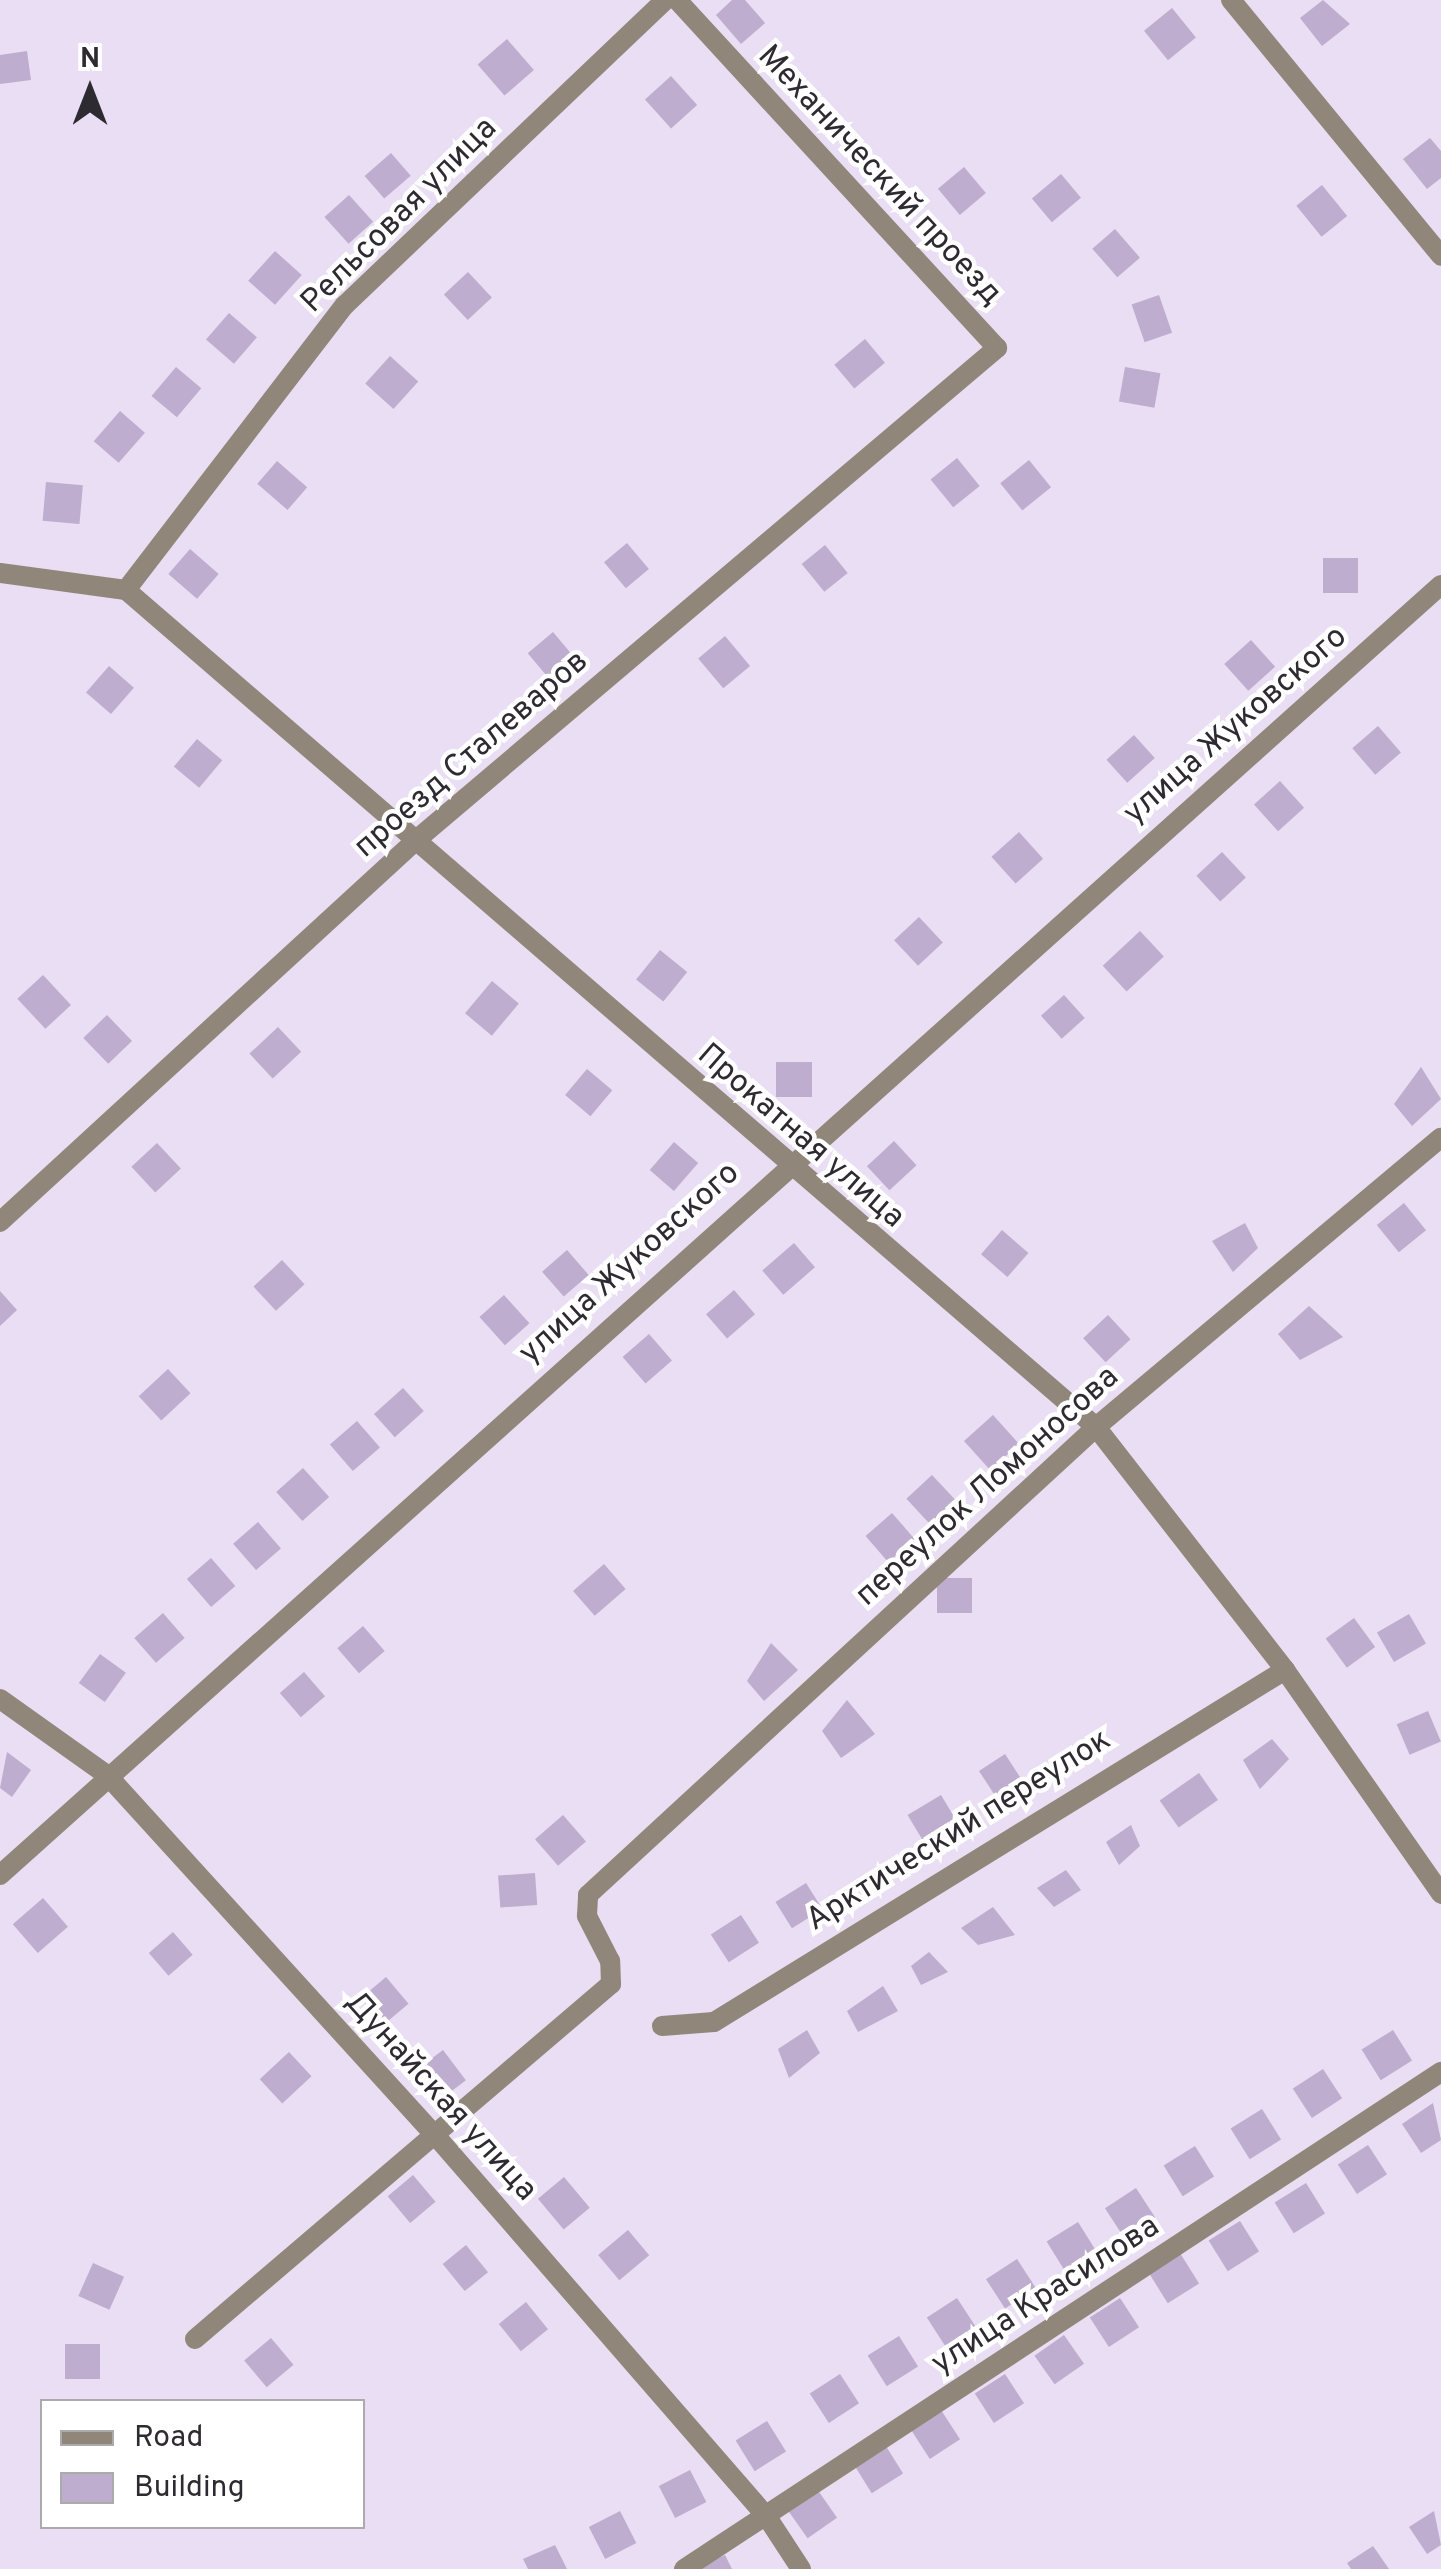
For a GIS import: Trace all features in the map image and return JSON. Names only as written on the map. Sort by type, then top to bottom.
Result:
[{"type":"street","name":"Рельсовая улица","points":[[126,590],[344,305],[665,0]]},
{"type":"street","name":"Механический проезд","points":[[677,0],[997,348]]},
{"type":"street","points":[[1231,0],[1441,256]]},
{"type":"street","name":"проезд Сталеваров","points":[[0,1222],[415,841],[997,348]]},
{"type":"street","points":[[0,573],[126,590]]},
{"type":"street","name":"улица Жуковского","points":[[0,1875],[107,1774],[784,1166],[1441,585]]},
{"type":"street","name":"Прокатная улица","points":[[126,590],[784,1166],[1096,1427],[1285,1670],[1441,1894]]},
{"type":"street","name":"переулок Ломоносова","points":[[435,2135],[611,1984],[610,1961],[588,1916],[588,1895],[1096,1427],[1441,1138]]},
{"type":"street","name":"Арктический переулок","points":[[662,2026],[714,2022],[1285,1670]]},
{"type":"street","name":"Дунайская улица","points":[[0,1699],[107,1774],[435,2135],[768,2517],[801,2569]]},
{"type":"street","name":"улица Красилова","points":[[684,2569],[1441,2072]]},
{"type":"street","points":[[194,2339],[435,2135]]},
{"type":"building","points":[[732,0],[745,0],[765,23],[741,44],[716,15]]},
{"type":"building","points":[[1323,0],[1350,24],[1322,46],[1300,18]]},
{"type":"building","points":[[1172,8],[1196,38],[1168,60],[1144,31]]},
{"type":"building","points":[[507,39],[534,70],[504,96],[478,65]]},
{"type":"building","points":[[27,51],[31,80],[0,84],[0,55]]},
{"type":"building","points":[[671,76],[697,105],[671,128],[645,99]]},
{"type":"building","points":[[1430,138],[1441,151],[1441,178],[1427,189],[1403,159]]},
{"type":"building","points":[[391,153],[411,176],[384,199],[365,176]]},
{"type":"building","points":[[964,167],[986,193],[960,215],[938,189]]},
{"type":"building","points":[[1061,174],[1081,198],[1052,222],[1032,198]]},
{"type":"building","points":[[1322,185],[1347,216],[1322,237],[1296,206]]},
{"type":"building","points":[[349,195],[373,222],[349,244],[324,217]]},
{"type":"building","points":[[1115,229],[1140,258],[1117,277],[1092,249]]},
{"type":"building","points":[[275,251],[302,275],[275,305],[248,281]]},
{"type":"building","points":[[468,272],[492,298],[468,320],[444,295]]},
{"type":"building","points":[[1159,295],[1172,333],[1145,342],[1132,304]]},
{"type":"building","points":[[229,313],[257,337],[234,364],[206,339]]},
{"type":"building","points":[[865,339],[885,363],[854,388],[834,365]]},
{"type":"building","points":[[390,356],[418,381],[393,409],[365,383]]},
{"type":"building","points":[[176,367],[201,388],[177,417],[152,396]]},
{"type":"building","points":[[1125,367],[1160,373],[1154,408],[1119,401]]},
{"type":"building","points":[[120,411],[145,433],[119,463],[94,441]]},
{"type":"building","points":[[957,458],[980,486],[953,507],[931,479]]},
{"type":"building","points":[[1029,460],[1051,487],[1022,510],[1000,483]]},
{"type":"building","points":[[277,461],[307,487],[288,510],[257,484]]},
{"type":"building","points":[[46,482],[83,485],[79,524],[43,521]]},
{"type":"building","points":[[627,543],[649,569],[626,588],[604,562]]},
{"type":"building","points":[[825,545],[848,573],[824,592],[802,564]]},
{"type":"building","points":[[190,549],[219,574],[197,599],[168,574]]},
{"type":"building","points":[[1323,558],[1358,558],[1358,593],[1323,593]]},
{"type":"building","points":[[553,632],[577,661],[552,682],[528,653]]},
{"type":"building","points":[[725,636],[750,666],[723,688],[698,658]]},
{"type":"building","points":[[1251,640],[1275,667],[1248,691],[1224,664]]},
{"type":"building","points":[[109,666],[134,688],[111,714],[86,692]]},
{"type":"building","points":[[1378,726],[1401,752],[1375,775],[1352,748]]},
{"type":"building","points":[[1134,735],[1155,758],[1127,783],[1107,760]]},
{"type":"building","points":[[197,739],[222,760],[199,788],[174,767]]},
{"type":"building","points":[[1280,781],[1304,808],[1278,831],[1254,804]]},
{"type":"building","points":[[1019,832],[1043,859],[1016,884],[992,857]]},
{"type":"building","points":[[1222,852],[1246,878],[1220,901],[1196,876]]},
{"type":"building","points":[[919,917],[943,943],[918,966],[894,940]]},
{"type":"building","points":[[1140,931],[1164,957],[1127,991],[1103,966]]},
{"type":"building","points":[[660,950],[687,972],[663,1002],[636,980]]},
{"type":"building","points":[[43,975],[71,1005],[45,1029],[17,999]]},
{"type":"building","points":[[492,981],[519,1003],[492,1036],[465,1013]]},
{"type":"building","points":[[1064,995],[1085,1018],[1062,1039],[1041,1016]]},
{"type":"building","points":[[107,1015],[132,1041],[108,1064],[83,1038]]},
{"type":"building","points":[[278,1027],[301,1052],[273,1078],[249,1054]]},
{"type":"building","points":[[776,1062],[812,1062],[812,1097],[776,1097]]},
{"type":"building","points":[[1421,1067],[1441,1099],[1412,1126],[1394,1104]]},
{"type":"building","points":[[587,1069],[612,1090],[590,1116],[565,1095]]},
{"type":"building","points":[[894,1141],[917,1165],[889,1190],[867,1166]]},
{"type":"building","points":[[674,1142],[698,1163],[674,1191],[650,1170]]},
{"type":"building","points":[[157,1143],[181,1169],[155,1192],[131,1167]]},
{"type":"building","points":[[1404,1203],[1426,1230],[1399,1252],[1377,1225]]},
{"type":"building","points":[[1245,1223],[1258,1248],[1233,1272],[1212,1241]]},
{"type":"building","points":[[1002,1230],[1028,1253],[1007,1277],[981,1254]]},
{"type":"building","points":[[794,1243],[815,1267],[783,1295],[762,1271]]},
{"type":"building","points":[[567,1250],[589,1275],[564,1297],[542,1272]]},
{"type":"building","points":[[282,1260],[305,1284],[276,1311],[253,1287]]},
{"type":"building","points":[[734,1290],[755,1314],[727,1338],[706,1314]]},
{"type":"building","points":[[0,1291],[17,1310],[0,1326]]},
{"type":"building","points":[[504,1295],[529,1323],[505,1345],[479,1317]]},
{"type":"building","points":[[1309,1306],[1343,1337],[1300,1360],[1278,1334]]},
{"type":"building","points":[[1108,1315],[1131,1339],[1106,1362],[1083,1338]]},
{"type":"building","points":[[649,1334],[672,1360],[646,1383],[623,1357]]},
{"type":"building","points":[[168,1369],[191,1393],[161,1420],[139,1396]]},
{"type":"building","points":[[403,1388],[424,1411],[395,1437],[374,1414]]},
{"type":"building","points":[[993,1415],[1019,1444],[990,1470],[964,1441]]},
{"type":"building","points":[[357,1421],[380,1447],[353,1471],[330,1445]]},
{"type":"building","points":[[303,1468],[329,1497],[302,1521],[276,1492]]},
{"type":"building","points":[[932,1475],[955,1500],[930,1524],[906,1499]]},
{"type":"building","points":[[892,1513],[915,1539],[889,1562],[866,1536]]},
{"type":"building","points":[[258,1522],[281,1548],[256,1570],[233,1544]]},
{"type":"building","points":[[211,1558],[235,1586],[211,1607],[187,1579]]},
{"type":"building","points":[[604,1564],[626,1589],[595,1616],[573,1591]]},
{"type":"building","points":[[937,1578],[972,1578],[972,1613],[937,1613]]},
{"type":"building","points":[[163,1613],[185,1638],[156,1663],[134,1638]]},
{"type":"building","points":[[1409,1614],[1426,1643],[1394,1662],[1377,1632]]},
{"type":"building","points":[[1354,1618],[1375,1647],[1347,1668],[1326,1639]]},
{"type":"building","points":[[363,1626],[385,1651],[359,1673],[337,1648]]},
{"type":"building","points":[[771,1643],[798,1670],[764,1701],[747,1681]]},
{"type":"building","points":[[100,1654],[126,1673],[105,1702],[79,1683]]},
{"type":"building","points":[[304,1672],[325,1696],[301,1717],[280,1693]]},
{"type":"building","points":[[847,1700],[875,1734],[841,1758],[822,1731]]},
{"type":"building","points":[[1428,1711],[1441,1741],[1410,1755],[1397,1724]]},
{"type":"building","points":[[1272,1739],[1289,1759],[1260,1789],[1243,1760]]},
{"type":"building","points":[[7,1752],[31,1770],[12,1797],[0,1788]]},
{"type":"building","points":[[1005,1754],[1024,1783],[998,1800],[979,1771]]},
{"type":"building","points":[[1199,1773],[1218,1800],[1179,1828],[1160,1801]]},
{"type":"building","points":[[941,1795],[958,1823],[925,1843],[908,1815]]},
{"type":"building","points":[[563,1815],[586,1841],[558,1866],[535,1839]]},
{"type":"building","points":[[1131,1825],[1140,1846],[1119,1865],[1106,1842]]},
{"type":"building","points":[[1066,1870],[1081,1890],[1054,1907],[1037,1888]]},
{"type":"building","points":[[535,1873],[537,1905],[500,1908],[498,1876]]},
{"type":"building","points":[[806,1883],[822,1909],[792,1928],[775,1902]]},
{"type":"building","points":[[43,1898],[68,1927],[38,1953],[13,1924]]},
{"type":"building","points":[[993,1907],[1015,1935],[978,1945],[961,1928]]},
{"type":"building","points":[[741,1915],[759,1943],[729,1962],[711,1935]]},
{"type":"building","points":[[173,1932],[193,1955],[169,1976],[149,1953]]},
{"type":"building","points":[[929,1952],[948,1972],[921,1985],[911,1966]]},
{"type":"building","points":[[386,1977],[408,2004],[383,2025],[361,1998]]},
{"type":"building","points":[[883,1986],[898,2011],[858,2032],[847,2011]]},
{"type":"building","points":[[807,2030],[820,2053],[789,2078],[778,2049]]},
{"type":"building","points":[[1393,2030],[1412,2061],[1381,2080],[1362,2050]]},
{"type":"building","points":[[443,2050],[466,2080],[440,2100],[417,2070]]},
{"type":"building","points":[[289,2052],[312,2076],[282,2103],[260,2079]]},
{"type":"building","points":[[1323,2069],[1342,2098],[1312,2118],[1293,2089]]},
{"type":"building","points":[[1433,2103],[1441,2140],[1421,2153],[1402,2124]]},
{"type":"building","points":[[1262,2109],[1281,2140],[1250,2159],[1231,2129]]},
{"type":"building","points":[[1368,2145],[1387,2174],[1357,2194],[1338,2165]]},
{"type":"building","points":[[1195,2146],[1214,2177],[1183,2196],[1164,2166]]},
{"type":"building","points":[[413,2175],[435,2202],[410,2223],[388,2196]]},
{"type":"building","points":[[564,2177],[590,2208],[564,2229],[538,2199]]},
{"type":"building","points":[[1306,2183],[1325,2214],[1294,2233],[1275,2203]]},
{"type":"building","points":[[1136,2188],[1155,2217],[1124,2238],[1105,2208]]},
{"type":"building","points":[[1240,2221],[1259,2252],[1228,2271],[1209,2241]]},
{"type":"building","points":[[1078,2222],[1097,2253],[1066,2272],[1047,2242]]},
{"type":"building","points":[[628,2230],[649,2255],[619,2280],[598,2255]]},
{"type":"building","points":[[466,2245],[488,2272],[465,2291],[443,2264]]},
{"type":"building","points":[[1180,2253],[1199,2284],[1168,2303],[1149,2273]]},
{"type":"building","points":[[1017,2259],[1036,2288],[1005,2309],[986,2279]]},
{"type":"building","points":[[93,2263],[124,2277],[109,2310],[78,2296]]},
{"type":"building","points":[[957,2298],[976,2327],[946,2347],[927,2318]]},
{"type":"building","points":[[1120,2298],[1139,2327],[1109,2347],[1090,2318]]},
{"type":"building","points":[[526,2302],[548,2329],[521,2351],[499,2324]]},
{"type":"building","points":[[1064,2335],[1084,2364],[1055,2384],[1035,2356]]},
{"type":"building","points":[[899,2336],[918,2367],[887,2386],[868,2356]]},
{"type":"building","points":[[271,2338],[293,2365],[267,2387],[244,2360]]},
{"type":"building","points":[[65,2344],[100,2344],[100,2379],[65,2379]]},
{"type":"building","points":[[840,2374],[859,2403],[829,2423],[810,2394]]},
{"type":"building","points":[[1005,2374],[1024,2403],[994,2423],[975,2394]]},
{"type":"building","points":[[941,2410],[960,2439],[930,2459],[911,2430]]},
{"type":"building","points":[[767,2421],[786,2452],[755,2471],[736,2441]]},
{"type":"building","points":[[884,2443],[903,2474],[872,2493],[853,2463]]},
{"type":"building","points":[[690,2470],[706,2502],[675,2518],[659,2486]]},
{"type":"building","points":[[817,2489],[837,2518],[808,2538],[788,2510]]},
{"type":"building","points":[[620,2511],[636,2543],[605,2559],[589,2527]]},
{"type":"building","points":[[1434,2511],[1441,2545],[1427,2554],[1409,2527]]},
{"type":"building","points":[[555,2545],[567,2569],[528,2569],[523,2559]]},
{"type":"building","points":[[1373,2546],[1389,2569],[1351,2569],[1347,2563]]},
{"type":"building","points":[[725,2555],[732,2569],[694,2569]]}]
